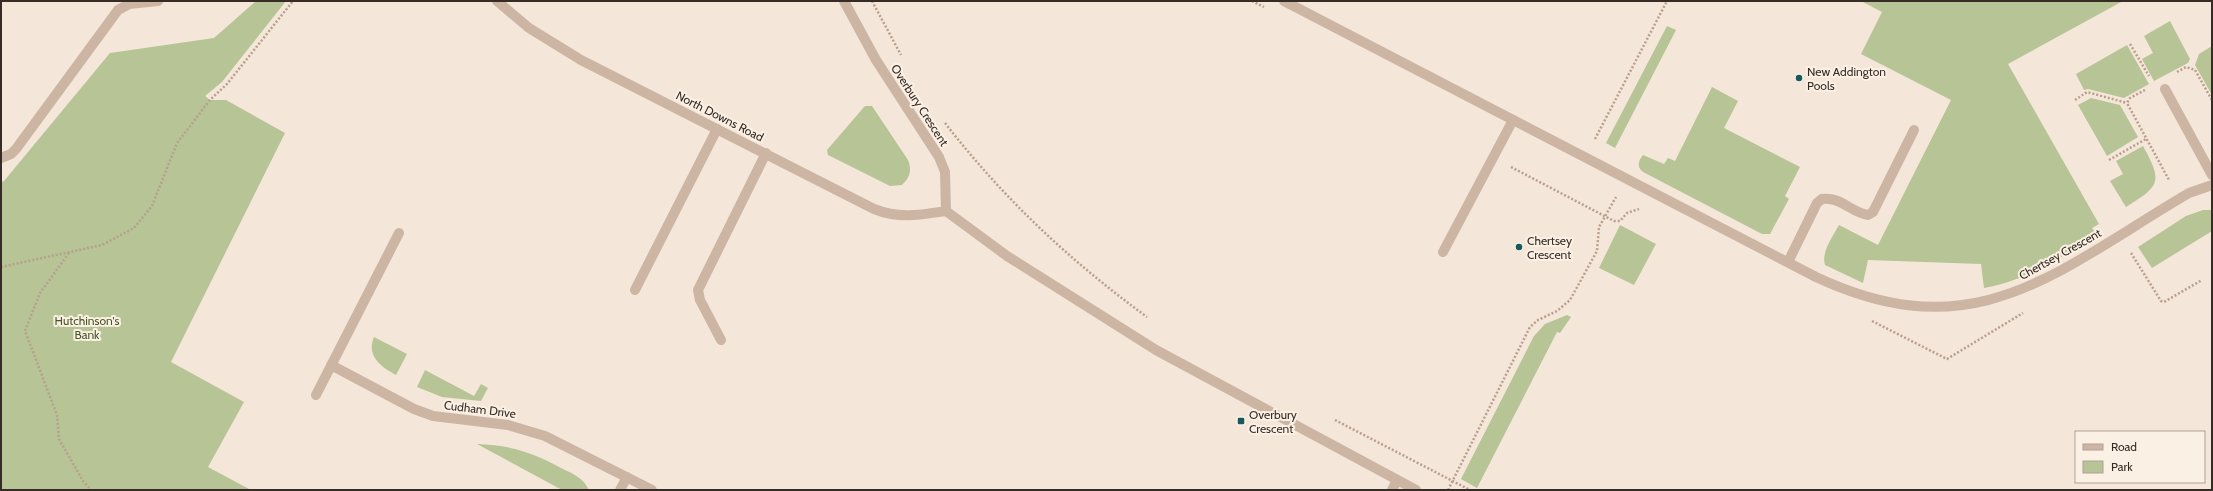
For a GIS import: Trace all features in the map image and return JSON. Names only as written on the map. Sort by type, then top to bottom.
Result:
[{"type":"street","points":[[1,158],[11,154],[16,149],[118,10],[129,4],[158,1]]},
{"type":"street","name":"North Downs Road","points":[[497,1],[529,28],[553,44],[882,212],[898,216],[914,216],[946,210]]},
{"type":"street","name":"Overbury Crescent","points":[[844,1],[876,60],[939,157],[945,172],[946,210]]},
{"type":"street","name":"Chertsey Crescent","points":[[1284,1],[1788,262],[1835,285],[1878,301],[1900,305],[1941,307],[1982,302],[2015,293],[2045,279],[2189,192],[2212,185]]},
{"type":"street","points":[[2165,89],[2212,176]]},
{"type":"street","points":[[1443,252],[1513,120]]},
{"type":"street","points":[[635,290],[717,129]]},
{"type":"street","points":[[1788,262],[1817,203],[1822,199],[1835,199],[1863,214],[1868,215],[1872,212],[1914,130]]},
{"type":"street","points":[[721,340],[700,300],[698,290],[766,154]]},
{"type":"street","points":[[946,210],[1007,256],[1151,347],[1416,490]]},
{"type":"street","points":[[316,395],[399,233]]},
{"type":"street","name":"Cudham Drive","points":[[331,365],[423,412],[442,418],[508,425],[537,432],[652,490]]},
{"type":"street","points":[[620,490],[627,477]]},
{"type":"street","points":[[1392,490],[1397,480]]},
{"type":"path","points":[[1,267],[102,244],[134,228],[152,206],[177,143],[210,100],[227,84],[293,1]]},
{"type":"path","points":[[872,1],[901,57]]},
{"type":"path","points":[[1585,158],[1667,1]]},
{"type":"path","points":[[2130,44],[2150,78]]},
{"type":"path","points":[[2075,100],[2087,92],[2127,103]]},
{"type":"path","points":[[943,121],[972,158],[1032,223],[1082,268],[1153,321]]},
{"type":"path","points":[[2109,160],[2146,139]]},
{"type":"path","points":[[1448,490],[1530,327],[1538,320],[1557,311],[1570,300],[1597,251],[1599,227],[1626,179]]},
{"type":"path","points":[[2119,235],[2161,301],[2168,301],[2202,280]]},
{"type":"path","points":[[69,252],[40,293],[25,331],[57,415],[59,439],[83,481],[91,490]]},
{"type":"path","points":[[1328,416],[1470,490]]},
{"type":"green space","name":"Hutchinson's Bank","points":[[256,1],[286,1],[222,82],[205,96],[210,100],[226,100],[285,133],[171,362],[244,402],[208,467],[251,490],[1,490],[1,182],[4,181],[110,53],[214,38]]},
{"type":"green space","points":[[1861,1],[2123,1],[2008,64],[2099,224],[2092,228],[2097,235],[2057,260],[2029,274],[1999,285],[1984,288],[1981,264],[1868,260],[1863,283],[1825,265],[1824,260],[1826,250],[1839,225],[1878,245],[1951,100],[1861,54],[1882,12]]},
{"type":"green space","points":[[2170,21],[2190,59],[2188,63],[2154,81],[2142,59],[2153,53],[2144,36]]},
{"type":"green space","points":[[1667,26],[1676,30],[1615,148],[1606,143]]},
{"type":"green space","points":[[2127,45],[2149,84],[2124,98],[2088,89],[2084,90],[2076,74]]},
{"type":"green space","points":[[2212,46],[2212,95],[2195,65],[2199,54]]},
{"type":"green space","points":[[1712,87],[1738,101],[1724,128],[1800,167],[1785,196],[1789,199],[1770,234],[1762,234],[1645,173],[1639,167],[1640,160],[1643,155],[1664,164],[1668,158],[1675,161]]},
{"type":"green space","points":[[2091,98],[2120,105],[2138,137],[2107,156],[2078,105]]},
{"type":"green space","points":[[865,106],[872,106],[908,160],[910,174],[902,185],[890,186],[828,155],[827,150]]},
{"type":"green space","points":[[2143,146],[2154,168],[2155,182],[2146,194],[2126,207],[2110,181],[2123,174],[2116,161]]},
{"type":"green space","points":[[2203,210],[2212,210],[2212,231],[2152,268],[2138,247],[2186,216]]},
{"type":"green space","points":[[1620,225],[1656,244],[1634,285],[1599,268]]},
{"type":"green space","points":[[1567,315],[1571,317],[1560,333],[1557,332],[1477,488],[1461,479],[1534,336],[1545,324]]},
{"type":"green space","points":[[374,337],[407,354],[396,375],[380,364],[373,355],[372,344]]},
{"type":"green space","points":[[425,370],[474,396],[481,384],[488,388],[481,401],[442,397],[417,387]]},
{"type":"green space","points":[[477,444],[512,448],[532,454],[575,475],[587,486],[589,490],[562,490]]},
{"type":"place","name":"New Addington Pools","points":[[1799,78]]},
{"type":"place","name":"Chertsey Crescent","points":[[1519,247]]},
{"type":"place","name":"Overbury Crescent","points":[[1241,421]]}]
